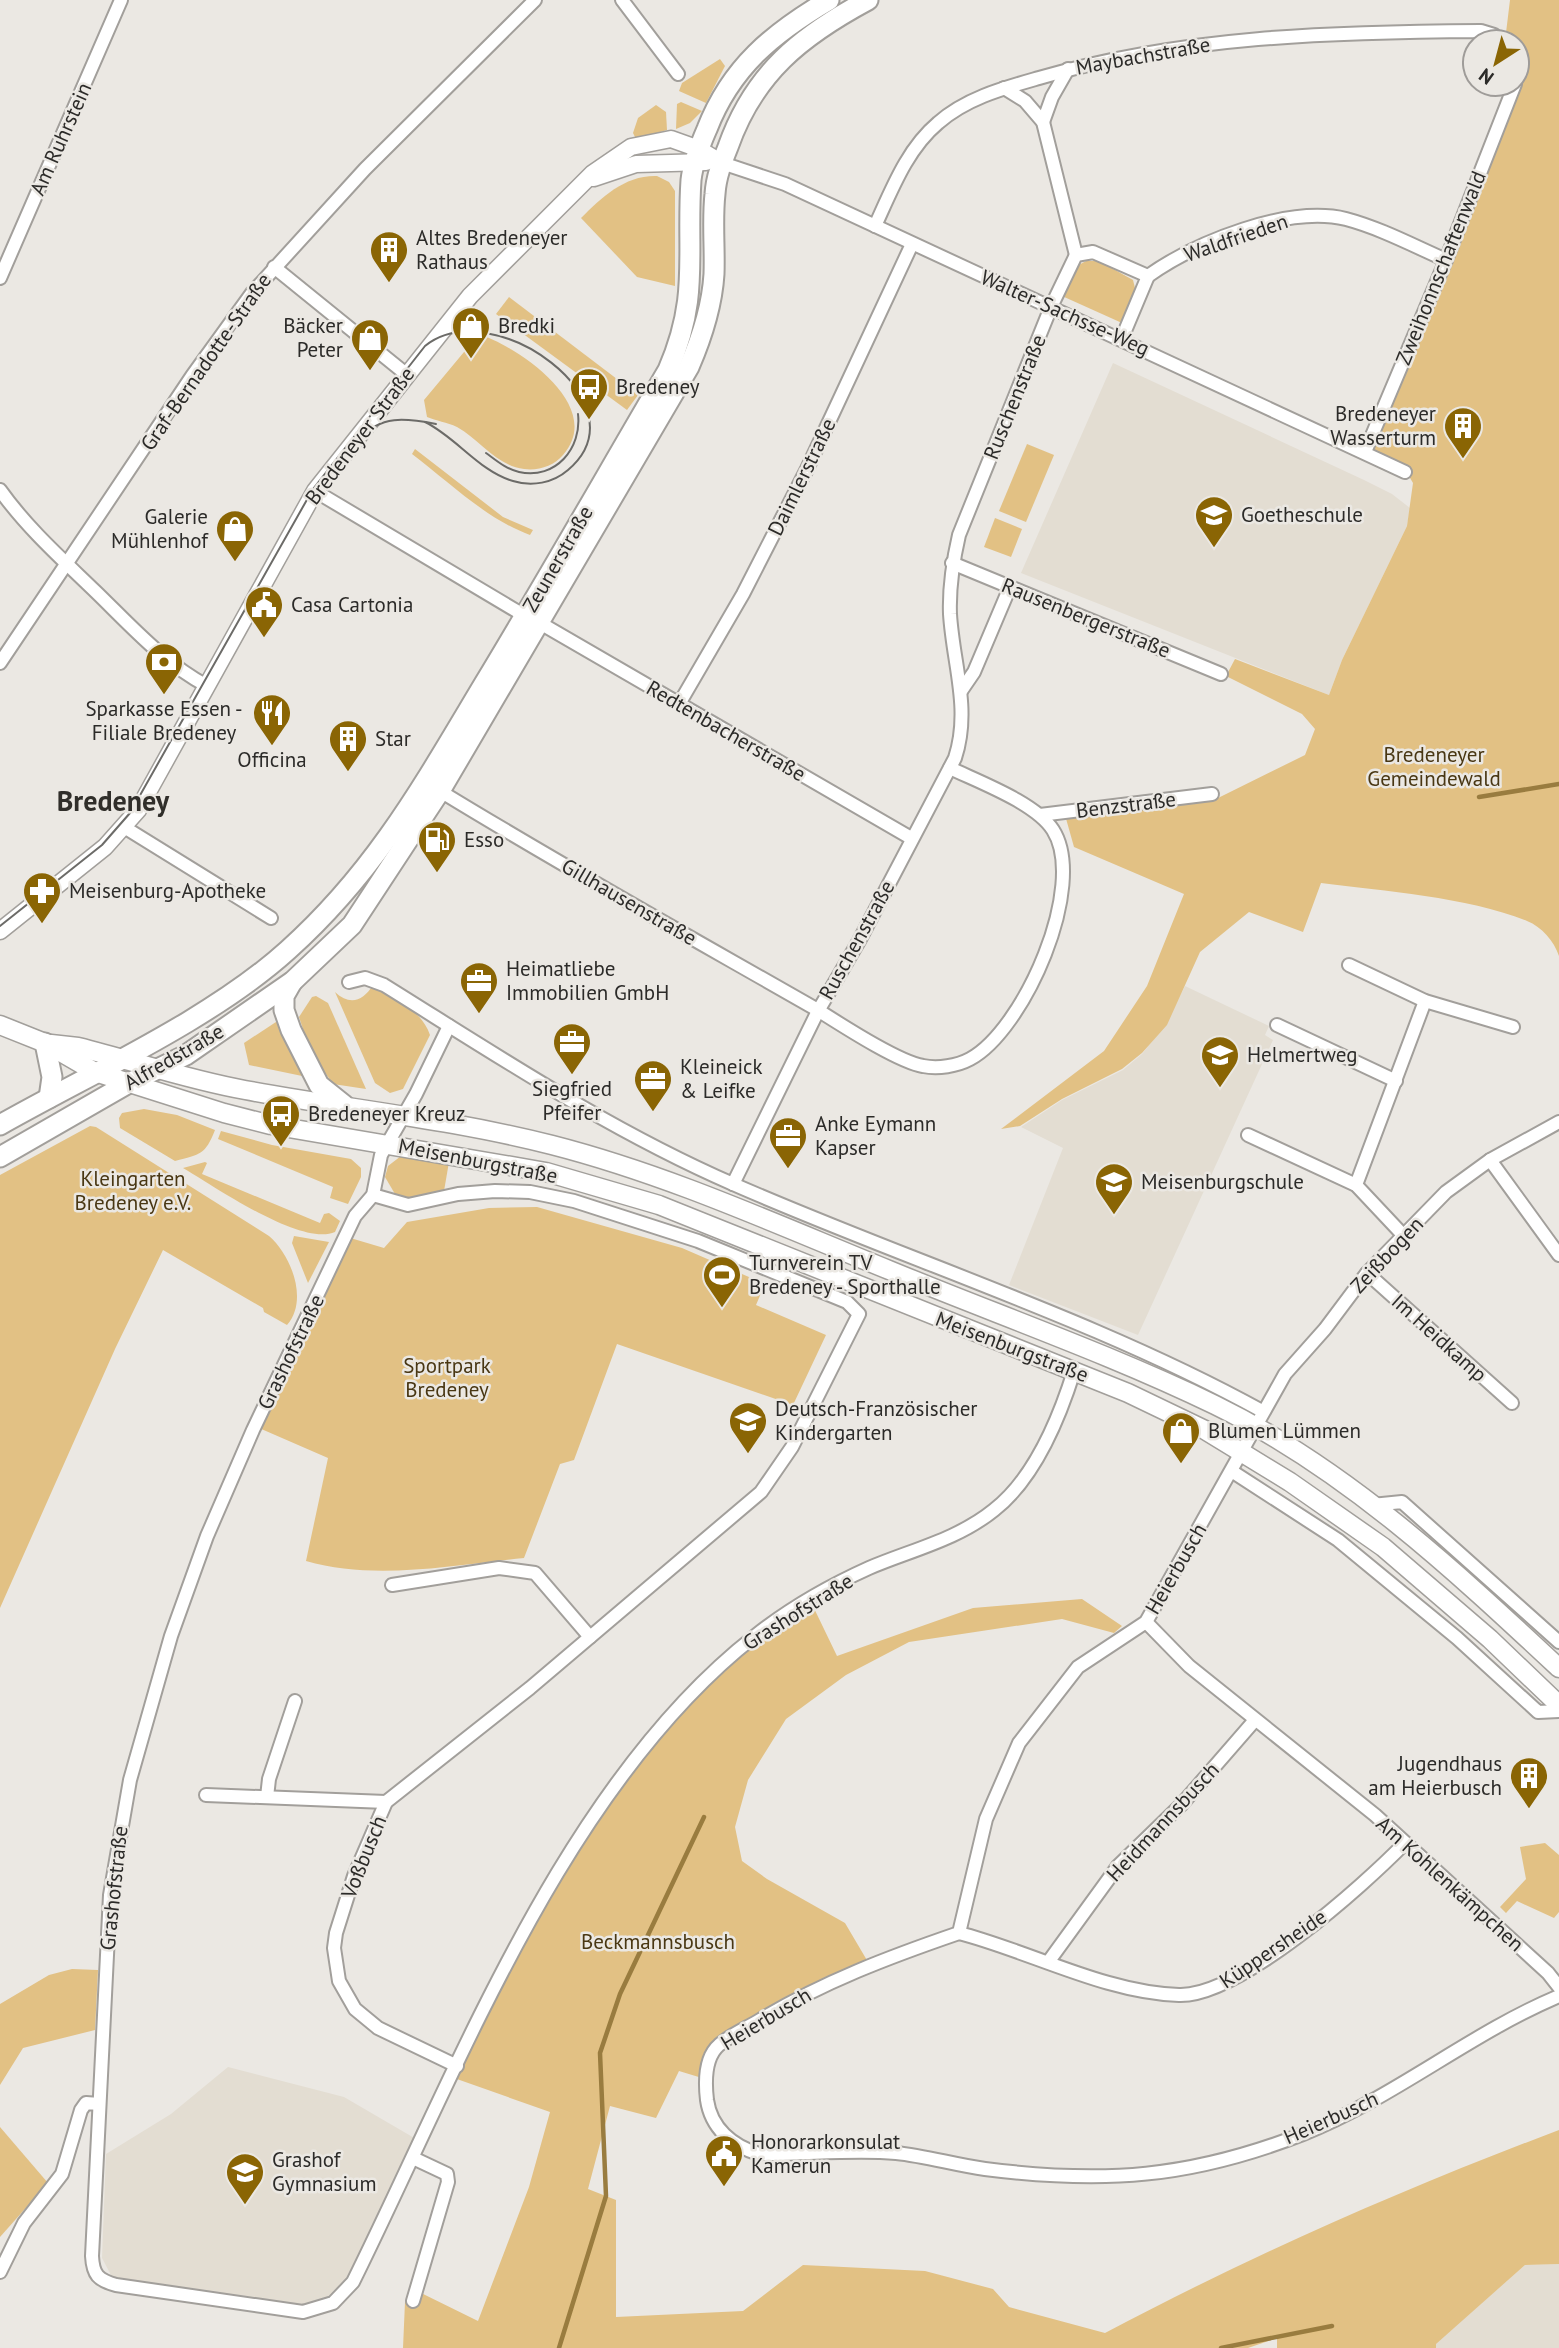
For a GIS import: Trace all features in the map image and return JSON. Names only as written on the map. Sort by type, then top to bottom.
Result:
[{"type":"main road","points":[[696,155],[713,113],[737,71],[781,29],[829,0]]},
{"type":"main road","points":[[722,163],[736,124],[766,76],[813,31],[868,0]]},
{"type":"main road","name":"Zeunerstraße","points":[[337,941],[366,906],[440,791],[668,370],[681,341],[691,291],[691,192],[696,155]]},
{"type":"main road","name":"Zeunerstraße","points":[[312,927],[375,858],[398,825],[533,619],[689,367],[702,337],[714,275],[715,192],[722,163]]},
{"type":"main road","name":"Alfredstraße","points":[[0,1125],[203,1011],[264,970],[312,927]]},
{"type":"main road","name":"Alfredstraße","points":[[0,1157],[127,1084],[186,1055],[293,981],[337,941]]},
{"type":"main road","points":[[293,981],[284,996],[286,1019],[319,1085],[344,1105]]},
{"type":"main road","points":[[0,1025],[45,1043],[94,1072],[127,1084]]},
{"type":"main road","points":[[45,1043],[78,1047],[157,1069]]},
{"type":"main road","points":[[45,1043],[52,1077],[49,1098]]},
{"type":"main road","name":"Meisenburgstraße","points":[[157,1069],[243,1090],[455,1123],[554,1145],[667,1180],[1086,1350],[1216,1406],[1259,1420],[1459,1575],[1559,1668]]},
{"type":"main road","name":"Meisenburgstraße","points":[[127,1084],[271,1125],[546,1172],[659,1205],[965,1330],[1074,1371],[1205,1430],[1383,1547],[1559,1705]]},
{"type":"street","name":"Am Ruhrstein","points":[[0,278],[121,0]]},
{"type":"street","name":"Graf-Bernadotte-Straße","points":[[0,663],[192,376],[274,267],[365,169],[535,0]]},
{"type":"street","points":[[622,0],[678,74]]},
{"type":"street","name":"Maybachstraße","points":[[875,226],[904,164],[923,136],[967,103],[1004,88],[1097,60],[1223,43],[1358,32],[1461,31]]},
{"type":"street","points":[[1043,122],[1052,97],[1068,69]]},
{"type":"street","points":[[1004,88],[1025,101],[1043,122],[1076,255],[1051,307]]},
{"type":"street","name":"Zweihonnschaftenwald","points":[[1365,452],[1446,260],[1510,98]]},
{"type":"street","name":"Bredeneyer Straße","points":[[0,931],[93,858],[124,827],[142,803],[315,491],[405,374],[477,288],[608,160],[631,147],[671,139],[696,155],[722,163]]},
{"type":"street","name":"Bredeneyer Straße","points":[[579,188],[595,178],[636,164],[696,155]]},
{"type":"street","name":"Walter-Sachsse-Weg","points":[[722,163],[785,184],[1122,338],[1405,472]]},
{"type":"street","name":"Waldfrieden","points":[[1148,275],[1186,254],[1231,236],[1292,217],[1348,220],[1446,260]]},
{"type":"street","name":"Daimlerstraße","points":[[679,704],[743,594],[807,469],[912,243]]},
{"type":"street","points":[[1076,255],[1093,252],[1148,275],[1122,338]]},
{"type":"street","points":[[274,267],[405,374]]},
{"type":"street","name":"Ruschenstraße","points":[[733,1184],[818,1011],[859,941],[950,768],[962,730],[961,691],[950,614],[952,564],[959,535],[1051,307]]},
{"type":"street","points":[[0,490],[68,565],[178,671],[207,686]]},
{"type":"street","name":"Redtenbacherstraße","points":[[315,491],[912,838]]},
{"type":"street","name":"Rausenbergerstraße","points":[[952,564],[1221,674]]},
{"type":"street","points":[[961,691],[974,672],[1010,587]]},
{"type":"street","points":[[950,768],[1040,815]]},
{"type":"street","name":"Gillhausenstraße","points":[[440,791],[818,1011],[922,1066],[955,1065],[981,1052],[1009,1021],[1032,984],[1057,920],[1063,858],[1054,831],[1040,815]]},
{"type":"street","name":"Benzstraße","points":[[1040,815],[1212,794]]},
{"type":"street","points":[[124,827],[271,918]]},
{"type":"street","points":[[1349,965],[1425,1001],[1513,1027]]},
{"type":"street","name":"Meisenburgstraße","points":[[349,982],[365,978],[384,985],[587,1111],[661,1151],[733,1184],[1206,1381],[1259,1420]]},
{"type":"street","points":[[1356,1185],[1425,1001]]},
{"type":"street","points":[[1277,1025],[1396,1081]]},
{"type":"street","name":"Meisenburgstraße","points":[[388,1143],[449,1026]]},
{"type":"street","name":"Zeißbogen","points":[[1243,1453],[1285,1374],[1325,1329],[1367,1273],[1403,1235],[1446,1192],[1490,1160],[1559,1122]]},
{"type":"street","points":[[1248,1135],[1356,1185],[1403,1235]]},
{"type":"street","name":"Grashofstraße","points":[[388,1143],[382,1155],[373,1195],[355,1216],[230,1482],[191,1581],[154,1690],[130,1780],[114,1864],[92,2265],[99,2279],[116,2285],[287,2311],[316,2310],[333,2303],[353,2282],[457,2066],[524,1934],[562,1868],[603,1805],[679,1707],[743,1645],[812,1598],[870,1568],[951,1537],[997,1509],[1014,1491],[1038,1456],[1074,1371]]},
{"type":"street","points":[[1490,1160],[1559,1255]]},
{"type":"street","name":"Meisenburgstraße","points":[[373,1195],[408,1205],[458,1194],[495,1191],[530,1192],[574,1201],[698,1241],[846,1302],[859,1314]]},
{"type":"street","name":"Im Heidkamp","points":[[1367,1273],[1512,1403]]},
{"type":"street","name":"Voßbusch","points":[[457,2066],[378,2028],[355,2009],[339,1981],[334,1948],[336,1933],[354,1875],[386,1802],[590,1637],[746,1506],[772,1480],[792,1447],[859,1314]]},
{"type":"street","name":"Heierbusch","points":[[1243,1453],[1146,1622],[1078,1667],[1019,1743],[986,1819],[959,1933],[870,1964],[799,1996],[717,2046],[706,2075],[709,2113],[716,2126],[744,2150],[759,2154],[843,2150],[898,2153],[980,2168],[1066,2178],[1174,2172],[1231,2159],[1346,2115],[1488,2029],[1559,1996]]},
{"type":"street","points":[[1233,1472],[1338,1540],[1457,1637],[1538,1712],[1559,1711]]},
{"type":"street","points":[[1372,1505],[1402,1502],[1559,1642]]},
{"type":"street","points":[[391,1586],[499,1568],[535,1573],[590,1637]]},
{"type":"street","name":"Am Kohlenkämpchen","points":[[1146,1622],[1189,1666],[1341,1786],[1548,1973],[1559,1987]]},
{"type":"street","points":[[267,1797],[269,1779],[295,1701]]},
{"type":"street","name":"Heidmannsbusch","points":[[1049,1961],[1118,1866],[1182,1804],[1255,1720]]},
{"type":"street","points":[[206,1796],[386,1802]]},
{"type":"street","name":"Küppersheide","points":[[959,1933],[1149,1992],[1181,1996],[1212,1990],[1301,1933],[1405,1843]]},
{"type":"street","points":[[0,2272],[24,2223],[62,2174],[81,2109],[86,2103],[99,2104]]},
{"type":"street","points":[[413,2158],[440,2169],[447,2174],[448,2182],[413,2301]]},
{"type":"shaded area","name":"Goetheschule","points":[[1113,363],[1364,480],[1392,494],[1410,508],[1407,526],[1342,660],[1329,695],[1021,573]]},
{"type":"shaded area","name":"Meisenburgschule","points":[[1185,986],[1269,1026],[1265,1035],[1273,1040],[1138,1335],[1009,1285],[1063,1148],[1021,1127],[1062,1100],[1123,1070],[1142,1054],[1166,1024]]},
{"type":"shaded area","name":"Grashof Gymnasium","points":[[228,2067],[344,2097],[416,2139],[353,2273],[343,2287],[308,2310],[113,2279],[102,2258],[106,2154],[171,2114]]},
{"type":"shaded area","points":[[1559,2264],[1559,2348],[1436,2348],[1435,2344],[1525,2265]]},
{"type":"green space","name":"Bredeneyer Gemeindewald","points":[[1510,0],[1559,0],[1559,956],[1551,940],[1538,927],[1504,913],[1426,896],[1321,883],[1303,932],[1249,912],[1200,952],[1167,1025],[1142,1053],[1122,1069],[1062,1099],[1020,1126],[1001,1129],[1104,1051],[1147,986],[1184,894],[1074,847],[1065,815],[1214,800],[1305,755],[1315,729],[1302,714],[1226,676],[1235,659],[1329,695],[1342,660],[1407,526],[1413,483],[1406,471],[1368,450],[1512,98],[1531,98],[1531,28],[1507,28]]},
{"type":"green space","points":[[720,59],[725,66],[706,103],[679,91],[682,83]]},
{"type":"green space","points":[[681,102],[702,111],[690,123],[676,129],[677,104]]},
{"type":"green space","points":[[656,105],[666,112],[667,130],[636,139],[633,133],[638,118]]},
{"type":"green space","points":[[657,176],[669,182],[675,191],[675,286],[637,277],[581,218],[624,183]]},
{"type":"green space","points":[[1086,261],[1099,261],[1133,280],[1136,292],[1122,323],[1062,296],[1077,266]]},
{"type":"green space","points":[[509,297],[638,395],[627,410],[496,314]]},
{"type":"green space","points":[[479,334],[515,351],[534,365],[552,381],[566,399],[574,417],[573,436],[563,455],[550,465],[535,469],[514,467],[497,458],[457,427],[427,417],[424,400]]},
{"type":"green space","points":[[1027,444],[1054,455],[1026,522],[999,511]]},
{"type":"green space","points":[[415,449],[503,517],[533,530],[530,535],[498,520],[468,499],[412,454]]},
{"type":"green space","points":[[995,518],[1022,529],[1011,557],[984,547]]},
{"type":"green space","points":[[373,985],[414,1011],[430,1035],[403,1089],[390,1093],[375,1083],[335,992],[346,999],[356,1000],[365,995]]},
{"type":"green space","points":[[316,996],[328,1003],[366,1089],[333,1084],[311,1053],[299,1017],[312,997]]},
{"type":"green space","points":[[279,1020],[307,1077],[249,1065],[244,1043]]},
{"type":"green space","points":[[144,1109],[177,1115],[215,1130],[205,1149],[191,1157],[175,1161],[120,1128],[119,1118],[122,1113]]},
{"type":"green space","name":"Kleingarten Bredeney e.V.","points":[[90,1126],[96,1127],[269,1236],[290,1266],[297,1291],[297,1303],[287,1325],[264,1312],[263,1308],[163,1250],[115,1349],[0,1608],[0,1175]]},
{"type":"green space","points":[[221,1131],[272,1145],[351,1159],[361,1168],[361,1177],[348,1204],[330,1198],[333,1187],[218,1139]]},
{"type":"green space","points":[[401,1156],[449,1162],[444,1191],[411,1198],[395,1194],[385,1177],[388,1166]]},
{"type":"green space","points":[[207,1163],[202,1174],[320,1223],[324,1214],[329,1213],[340,1221],[335,1232],[320,1234],[301,1231],[280,1223],[183,1168]]},
{"type":"green space","name":"Sportpark Bredeney","points":[[537,1207],[682,1248],[765,1284],[756,1305],[826,1335],[793,1405],[617,1344],[574,1460],[560,1464],[524,1558],[387,1571],[332,1567],[306,1561],[328,1458],[259,1428],[347,1237],[384,1248],[407,1222],[489,1208]]},
{"type":"green space","points":[[294,1236],[329,1242],[308,1283],[292,1243]]},
{"type":"green space","name":"Beckmannsbusch","points":[[1082,1599],[1122,1626],[1114,1633],[1062,1619],[909,1642],[846,1675],[786,1719],[748,1780],[735,1827],[742,1861],[767,1879],[845,1923],[868,1962],[716,2044],[702,2078],[679,2071],[656,2118],[610,2106],[588,2189],[616,2200],[616,2317],[743,2311],[803,2265],[925,2271],[993,2289],[1009,2307],[1105,2333],[1329,2224],[1559,2130],[1559,2264],[1525,2265],[1436,2344],[1436,2348],[1277,2348],[1277,2338],[1248,2348],[403,2348],[405,2302],[415,2290],[478,2321],[529,2187],[550,2112],[454,2078],[526,1935],[604,1806],[719,1669],[810,1600],[837,1656],[973,1608]]},
{"type":"green space","points":[[1545,1843],[1559,1855],[1559,1912],[1554,1918],[1517,1901],[1506,1913],[1500,1907],[1526,1879],[1520,1847]]},
{"type":"green space","points":[[72,1969],[98,1970],[95,2030],[23,2048],[0,2085],[0,2004],[49,1975]]},
{"type":"green space","points":[[0,2127],[48,2183],[0,2237]]},
{"type":"waterway","points":[[1479,797],[1559,784]]},
{"type":"waterway","points":[[559,2348],[606,2196],[600,2053],[620,1994],[704,1817]]},
{"type":"waterway","points":[[1221,2348],[1332,2326]]},
{"type":"tram line","points":[[0,926],[102,845],[130,813],[313,489],[425,346],[454,333],[487,333],[521,344],[551,363],[575,387],[588,415],[587,443],[568,470],[556,478],[542,483],[520,483],[490,470],[425,422]]},
{"type":"tram line","points":[[486,453],[514,471],[544,471],[564,459],[571,449],[576,439],[578,414]]},
{"type":"tram line","points":[[359,439],[376,426],[394,420],[436,424]]},
{"type":"place","name":"Altes Bredeneyer Rathaus","points":[[389,284]]},
{"type":"place","name":"Bredki","points":[[471,360]]},
{"type":"place","name":"Bäcker Peter","points":[[370,372]]},
{"type":"place","name":"Bredeney","points":[[589,421]]},
{"type":"place","name":"Bredeneyer Wasserturm","points":[[1463,460]]},
{"type":"place","name":"Goetheschule","points":[[1214,549]]},
{"type":"place","name":"Galerie Mühlenhof","points":[[235,563]]},
{"type":"place","name":"Casa Cartonia","points":[[264,639]]},
{"type":"place","name":"Sparkasse Essen - Filiale Bredeney","points":[[164,696]]},
{"type":"place","name":"Officina","points":[[272,747]]},
{"type":"place","name":"Star","points":[[348,773]]},
{"type":"place","name":"Esso","points":[[437,874]]},
{"type":"place","name":"Meisenburg-Apotheke","points":[[42,925]]},
{"type":"place","name":"Heimatliebe Immobilien GmbH","points":[[479,1015]]},
{"type":"place","name":"Siegfried Pfeifer","points":[[572,1076]]},
{"type":"place","name":"Helmertweg","points":[[1220,1089]]},
{"type":"place","name":"Kleineick & Leifke","points":[[653,1113]]},
{"type":"place","name":"Bredeneyer Kreuz","points":[[281,1148]]},
{"type":"place","name":"Anke Eymann Kapser","points":[[788,1170]]},
{"type":"place","name":"Meisenburgschule","points":[[1114,1216]]},
{"type":"place","name":"Turnverein TV Bredeney - Sporthalle","points":[[722,1309]]},
{"type":"place","name":"Deutsch-Französischer Kindergarten","points":[[748,1455]]},
{"type":"place","name":"Blumen Lümmen","points":[[1181,1465]]},
{"type":"place","name":"Jugendhaus am Heierbusch","points":[[1529,1810]]},
{"type":"place","name":"Honorarkonsulat Kamerun","points":[[724,2188]]},
{"type":"place","name":"Grashof Gymnasium","points":[[245,2206]]},
{"type":"district","name":"Bredeney","points":[[113,801]]}]
